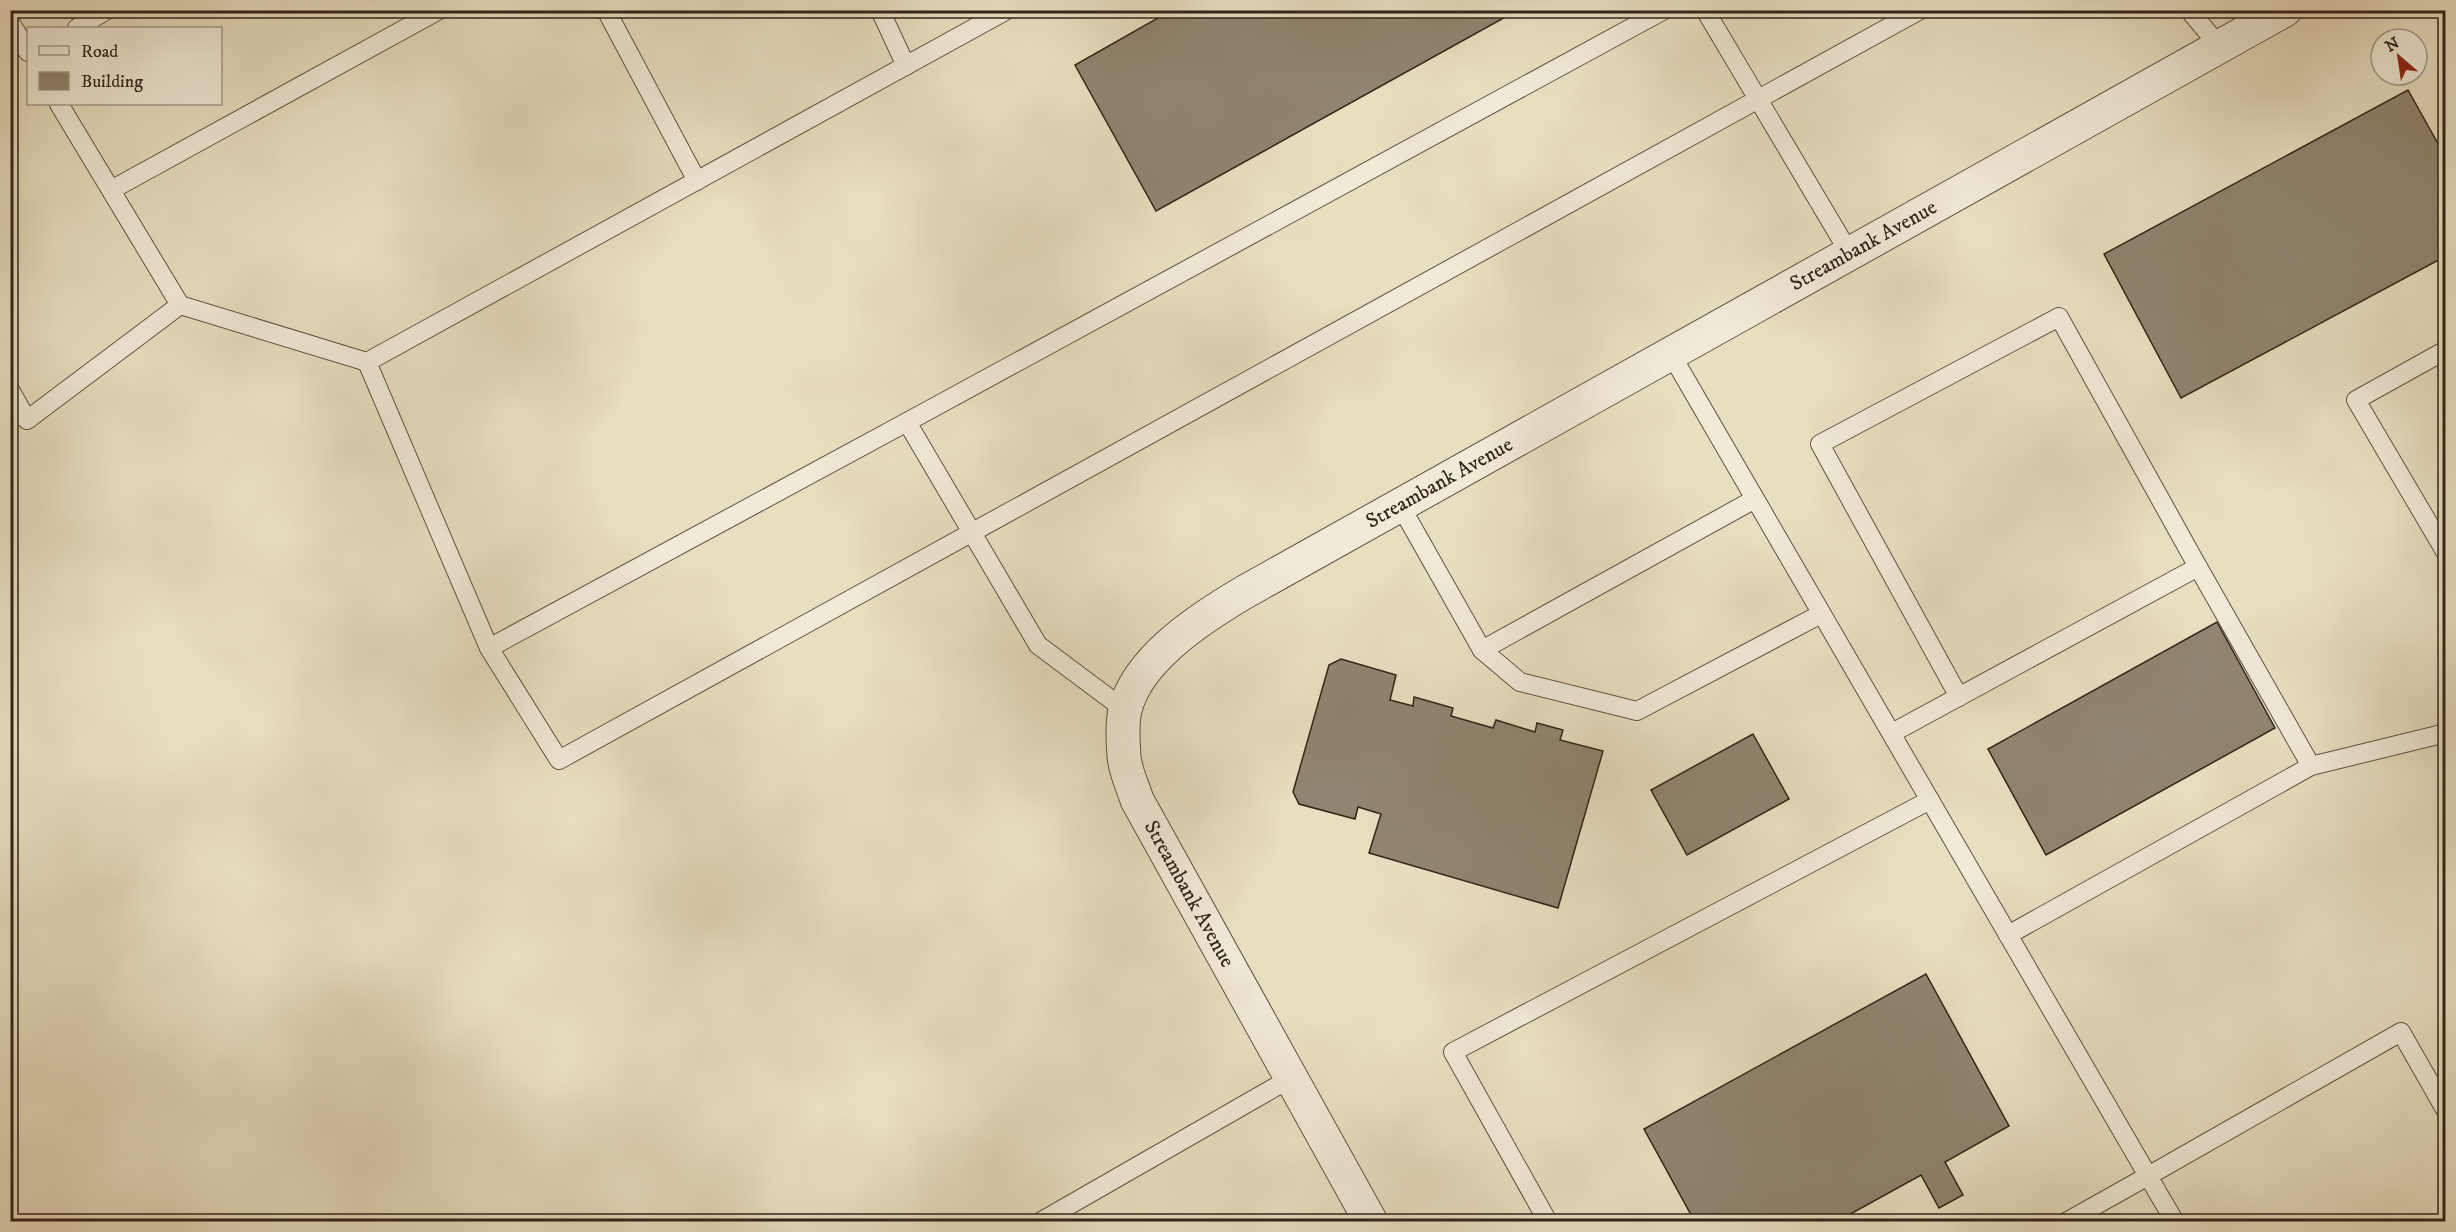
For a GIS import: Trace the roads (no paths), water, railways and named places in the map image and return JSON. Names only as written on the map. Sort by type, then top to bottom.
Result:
[{"type":"street","name":"Streambank Avenue","points":[[1371,1221],[1137,800],[1124,758],[1125,710],[1138,681],[1158,655],[1207,614],[2286,10]]},
{"type":"lane","points":[[78,27],[107,10]]},
{"type":"lane","points":[[111,190],[439,10]]},
{"type":"lane","points":[[606,10],[697,181]]},
{"type":"lane","points":[[880,10],[906,66]]},
{"type":"lane","points":[[60,105],[180,305],[367,362],[1007,10]]},
{"type":"lane","points":[[489,648],[1664,10]]},
{"type":"lane","points":[[1705,10],[1850,254]]},
{"type":"lane","points":[[367,362],[489,648],[559,760],[1920,10]]},
{"type":"lane","points":[[2189,10],[2220,47]]},
{"type":"lane","points":[[10,22],[27,50]]},
{"type":"lane","points":[[10,390],[27,420],[180,305]]},
{"type":"lane","points":[[1959,697],[1820,444],[2059,317],[2311,766]]},
{"type":"lane","points":[[2445,350],[2356,400],[2445,553]]},
{"type":"lane","points":[[1671,354],[2175,1221]]},
{"type":"lane","points":[[907,422],[1038,645],[1125,710]]},
{"type":"lane","points":[[1482,650],[1755,499]]},
{"type":"lane","points":[[1400,505],[1482,650],[1520,682],[1637,711],[1821,614]]},
{"type":"lane","points":[[1892,733],[2198,567]]},
{"type":"lane","points":[[2008,935],[2311,766],[2445,733]]},
{"type":"lane","points":[[1548,1221],[1453,1052],[1930,800]]},
{"type":"lane","points":[[2066,1221],[2401,1032],[2445,1111]]},
{"type":"lane","points":[[1040,1221],[1291,1078]]}]
